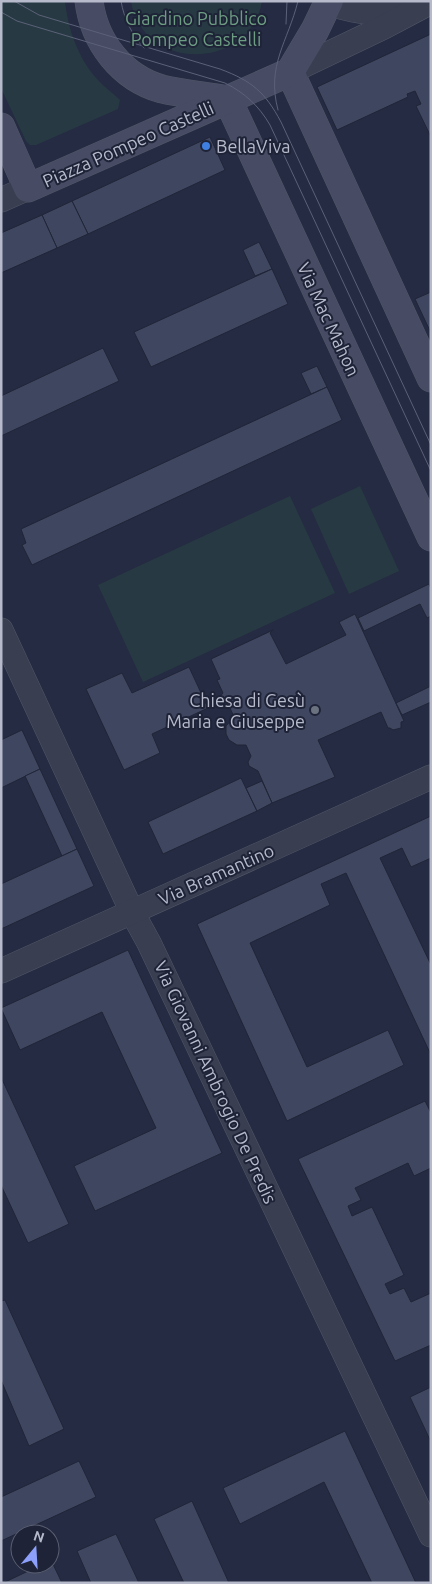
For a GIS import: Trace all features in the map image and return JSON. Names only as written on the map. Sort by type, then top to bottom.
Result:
[{"type":"main road","points":[[89,1],[92,18],[106,48],[117,62],[130,73],[145,82],[162,88],[228,100]]},
{"type":"main road","points":[[328,3],[315,30],[290,72],[431,378]]},
{"type":"main road","name":"Piazza Pompeo Castelli","points":[[1,127],[28,188],[290,72]]},
{"type":"main road","name":"Via Mac Mahon","points":[[228,100],[431,537]]},
{"type":"street","points":[[328,3],[359,12],[383,12],[415,1]]},
{"type":"street","name":"Piazza Pompeo Castelli","points":[[290,72],[431,2]]},
{"type":"street","points":[[1,200],[28,188]]},
{"type":"street","name":"Via Giovanni Ambrogio De Predis","points":[[1,630],[132,912],[149,943],[431,1535]]},
{"type":"street","name":"Via Bramantino","points":[[1,971],[431,777]]},
{"type":"green space","points":[[1,1],[65,1],[71,32],[79,52],[90,71],[120,100],[118,109],[36,145],[30,145],[26,141],[1,88]]},
{"type":"green space","name":"Giardino Pubblico Pompeo Castelli","points":[[131,1],[262,1],[253,24],[238,41],[218,51],[196,54],[174,51],[154,41],[139,24]]},
{"type":"green space","points":[[360,486],[399,571],[349,594],[311,509]]},
{"type":"green space","points":[[290,496],[335,593],[143,682],[98,585]]},
{"type":"building","points":[[431,34],[431,137],[416,106],[421,104],[415,91],[407,94],[408,97],[337,130],[317,87]]},
{"type":"building","points":[[210,137],[225,170],[88,234],[72,201]]},
{"type":"building","points":[[72,201],[88,234],[57,248],[42,215]]},
{"type":"building","points":[[42,215],[57,248],[1,273],[1,233]]},
{"type":"building","points":[[259,242],[272,269],[255,276],[243,250]]},
{"type":"building","points":[[272,269],[288,304],[151,367],[134,332]]},
{"type":"building","points":[[431,292],[431,333],[415,299]]},
{"type":"building","points":[[103,348],[119,381],[1,436],[1,396]]},
{"type":"building","points":[[317,366],[327,387],[311,394],[301,373]]},
{"type":"building","points":[[327,387],[342,420],[32,565],[22,545],[26,543],[21,529]]},
{"type":"building","points":[[429,584],[431,589],[431,616],[427,618],[420,604],[364,631],[358,618]]},
{"type":"building","name":"Chiesa di Gesù Maria e Giuseppe","points":[[355,614],[404,721],[401,722],[401,728],[393,730],[388,728],[381,712],[318,740],[335,777],[272,803],[258,771],[249,766],[248,762],[251,756],[246,745],[237,745],[229,740],[226,734],[226,726],[234,717],[230,708],[220,705],[220,697],[223,693],[217,680],[220,679],[211,659],[273,630],[270,633],[286,664],[346,635],[339,622]]},
{"type":"building","points":[[189,667],[208,708],[152,734],[160,753],[124,770],[86,689],[122,673],[132,693]]},
{"type":"building","points":[[431,686],[431,702],[402,715],[396,703]]},
{"type":"building","points":[[22,730],[40,769],[1,788],[1,740]]},
{"type":"building","points":[[40,769],[77,849],[62,856],[25,776]]},
{"type":"building","points":[[241,778],[257,811],[163,854],[148,822]]},
{"type":"building","points":[[262,781],[272,803],[257,811],[246,788]]},
{"type":"building","points":[[431,816],[431,858],[411,867],[402,848],[380,858],[431,965],[431,1055],[346,873],[321,884],[330,905],[250,943],[307,1067],[388,1030],[404,1065],[287,1121],[197,924]]},
{"type":"building","points":[[77,849],[94,886],[1,929],[1,884]]},
{"type":"building","points":[[128,950],[222,1153],[95,1211],[74,1166],[156,1128],[102,1012],[20,1050],[1,1008]]},
{"type":"building","points":[[1,1077],[69,1224],[28,1243],[1,1185]]},
{"type":"building","points":[[425,1101],[431,1113],[431,1168],[414,1176],[408,1163],[355,1188],[361,1200],[348,1206],[352,1216],[372,1207],[404,1275],[385,1284],[390,1294],[404,1288],[411,1302],[431,1293],[431,1345],[395,1361],[298,1159]]},
{"type":"building","points":[[5,1300],[64,1429],[29,1446],[1,1380],[1,1301]]},
{"type":"building","points":[[431,1387],[431,1442],[410,1397]]},
{"type":"building","points":[[345,1431],[416,1583],[372,1583],[324,1482],[240,1524],[223,1488]]},
{"type":"building","points":[[79,1461],[96,1497],[38,1524],[10,1524],[10,1537],[1,1541],[1,1497]]},
{"type":"building","points":[[192,1501],[229,1583],[184,1583],[154,1519]]},
{"type":"building","points":[[116,1534],[139,1583],[91,1583],[77,1551]]},
{"type":"building","points":[[22,1574],[58,1574],[62,1583],[3,1583]]},
{"type":"tram line","points":[[14,1],[39,15],[220,69],[241,78],[263,95],[281,122],[431,445]]},
{"type":"tram line","points":[[121,1],[129,26],[144,48]]},
{"type":"tram line","points":[[286,24],[287,1]]},
{"type":"tram line","points":[[278,110],[275,94],[276,67],[298,1]]},
{"type":"tram line","points":[[1,12],[17,21],[225,83],[239,91],[256,106],[270,125],[431,471]]},
{"type":"place","name":"BellaViva","points":[[206,146]]},
{"type":"place","name":"Chiesa di Gesù Maria e Giuseppe","points":[[315,710]]}]
